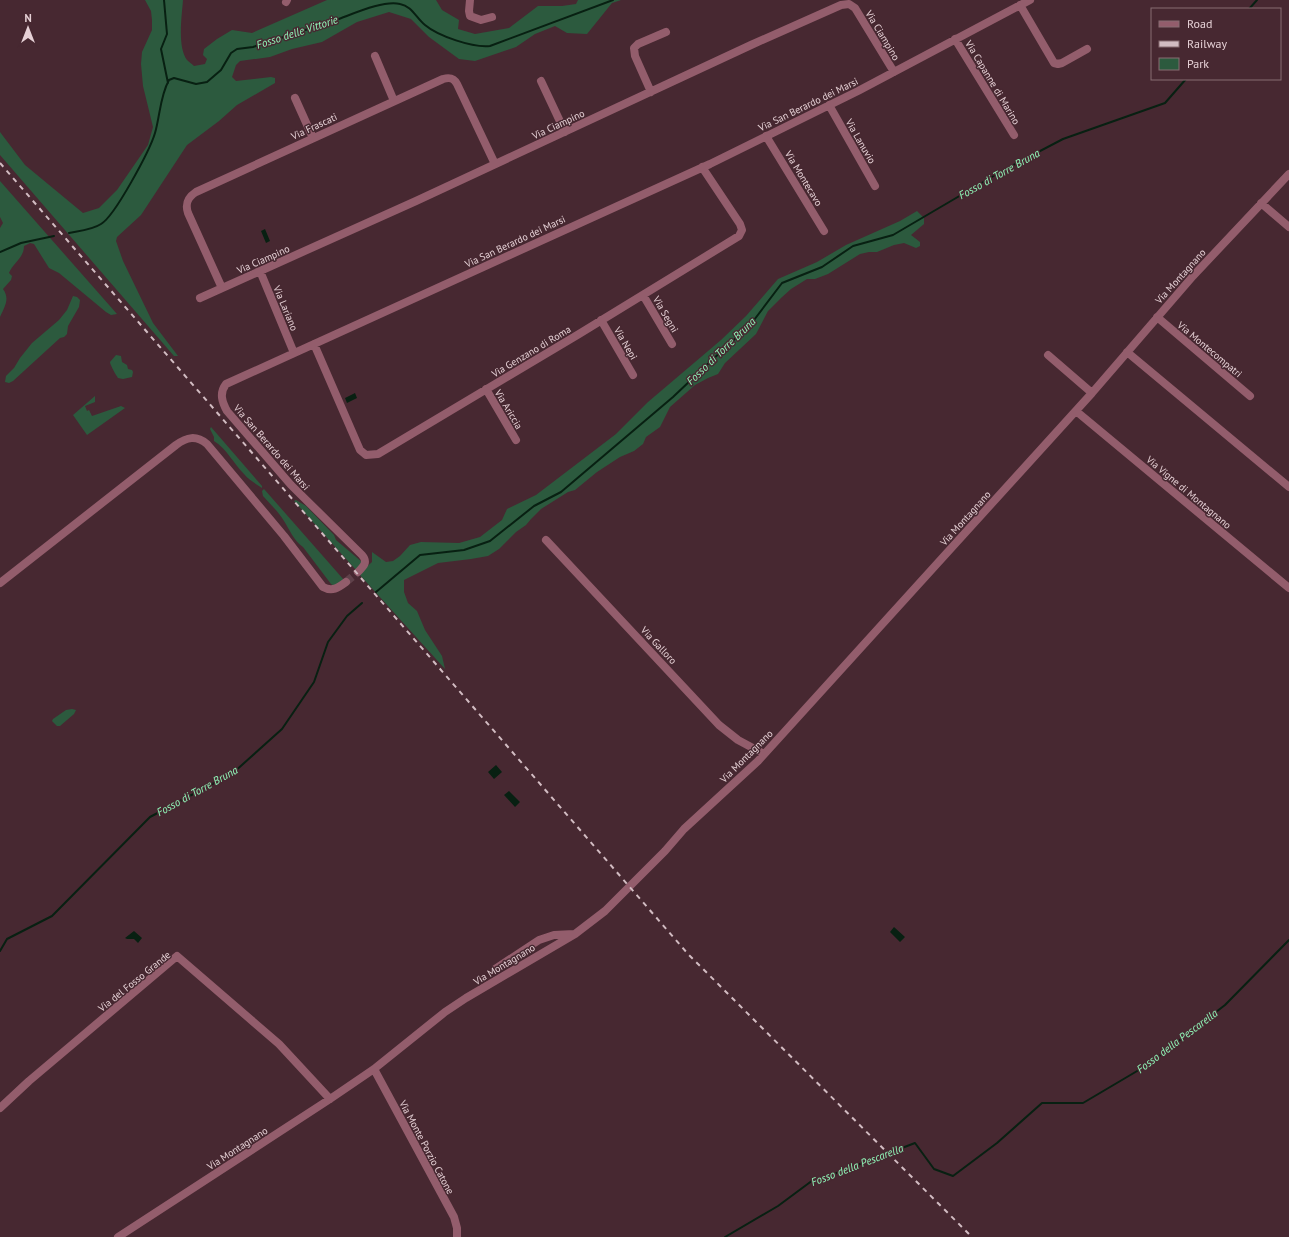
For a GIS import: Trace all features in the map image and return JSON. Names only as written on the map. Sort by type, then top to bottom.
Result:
[{"type":"street","points":[[470,0],[470,16],[481,20],[492,17]]},
{"type":"street","name":"Via San Berardo dei Marsi","points":[[358,572],[366,561],[362,555],[284,478],[229,414],[222,400],[222,390],[228,383],[702,167],[894,72],[1030,0]]},
{"type":"street","name":"Via Ciampino","points":[[200,298],[841,5],[851,5],[855,8],[894,72]]},
{"type":"street","points":[[1020,5],[1054,63],[1062,64],[1087,48]]},
{"type":"street","points":[[651,92],[635,56],[634,48],[638,44],[666,32]]},
{"type":"street","name":"Via Capanne di Marino","points":[[955,39],[1014,136]]},
{"type":"street","points":[[375,56],[394,101]]},
{"type":"street","name":"Via Frascati","points":[[222,288],[188,213],[186,205],[189,197],[196,192],[394,101],[443,79],[453,79],[457,84],[495,164]]},
{"type":"street","points":[[541,81],[565,132]]},
{"type":"street","points":[[295,98],[313,138]]},
{"type":"street","name":"Via Lanuvio","points":[[829,105],[875,186]]},
{"type":"street","name":"Via Montecavo","points":[[766,136],[824,231]]},
{"type":"street","name":"Via Genzano di Roma","points":[[314,344],[360,450],[366,455],[374,455],[486,390],[738,237],[742,229],[738,220],[702,167]]},
{"type":"street","name":"Via Montagnano","points":[[118,1237],[374,1069],[458,1003],[575,934],[610,906],[665,851],[684,829],[747,772],[764,754],[1076,411],[1193,276],[1289,174]]},
{"type":"street","points":[[1261,203],[1289,227]]},
{"type":"street","name":"Via Lariano","points":[[260,271],[294,353]]},
{"type":"street","name":"Via Segni","points":[[643,295],[672,344]]},
{"type":"street","name":"Via Montecompatri","points":[[1157,317],[1250,396]]},
{"type":"street","name":"Via Nepi","points":[[601,320],[633,375]]},
{"type":"street","points":[[1127,352],[1289,487]]},
{"type":"street","points":[[1048,355],[1092,393]]},
{"type":"street","name":"Via Ariccia","points":[[486,390],[516,440]]},
{"type":"street","name":"Via Vigne di Montagnano","points":[[1076,411],[1289,588]]},
{"type":"street","points":[[0,583],[176,445],[185,439],[191,438],[199,439],[207,444],[284,536],[323,587],[334,589],[346,582]]},
{"type":"street","name":"Via Galloro","points":[[546,540],[719,725],[734,738],[764,754]]},
{"type":"street","points":[[495,969],[539,940],[554,935],[575,934]]},
{"type":"street","name":"Via del Fosso Grande","points":[[0,1108],[178,955],[279,1044],[330,1099]]},
{"type":"street","name":"Via Monte Porzio Catone","points":[[374,1069],[455,1220],[457,1237]]},
{"type":"green space","points":[[145,0],[183,0],[181,31],[182,47],[187,60],[194,66],[205,64],[207,59],[203,55],[204,49],[232,30],[252,33],[327,0],[436,0],[442,10],[459,20],[458,29],[475,34],[509,28],[538,6],[562,6],[576,4],[578,0],[621,0],[612,3],[587,34],[567,33],[555,26],[535,34],[516,47],[475,61],[459,59],[429,37],[411,19],[389,12],[357,22],[322,42],[292,49],[270,57],[240,61],[236,65],[232,77],[236,81],[271,77],[275,78],[275,83],[237,105],[219,121],[187,145],[141,215],[117,237],[116,241],[123,261],[153,323],[178,356],[174,356],[0,155],[0,132],[25,165],[83,213],[99,208],[117,190],[148,145],[153,127],[143,86],[141,64],[142,52],[152,30],[151,11]]},
{"type":"green space","points":[[0,181],[117,314],[111,315],[106,312],[59,273],[49,268],[34,244],[30,243],[24,246],[22,254],[9,273],[12,276],[11,280],[3,289],[6,299],[5,306],[0,317],[0,228],[3,223],[0,217]]},
{"type":"green space","points":[[917,211],[924,218],[924,224],[911,235],[920,242],[920,246],[916,248],[904,243],[894,245],[877,252],[860,254],[828,274],[815,279],[807,279],[791,289],[768,311],[756,334],[725,363],[718,374],[695,385],[670,407],[660,427],[646,437],[643,444],[634,451],[620,457],[597,472],[575,490],[568,492],[541,509],[526,525],[516,532],[499,549],[488,556],[438,563],[404,580],[404,592],[408,603],[417,611],[425,630],[442,656],[445,669],[359,574],[372,562],[372,552],[386,562],[393,561],[410,545],[421,542],[459,543],[480,537],[502,520],[507,509],[536,495],[616,434],[648,402],[721,340],[746,316],[778,279],[817,262],[846,245],[900,221]]},
{"type":"green space","points":[[73,296],[80,300],[79,307],[68,326],[67,334],[60,338],[13,381],[9,383],[5,382],[6,376],[14,368],[32,343],[59,320],[67,310]]},
{"type":"green space","points":[[116,355],[121,356],[122,362],[127,365],[128,369],[132,370],[132,377],[123,379],[118,378],[110,362]]},
{"type":"green space","points":[[95,396],[95,402],[85,406],[87,411],[89,410],[92,416],[121,406],[125,408],[87,435],[73,415]]},
{"type":"green space","points":[[211,427],[262,486],[262,488],[246,476],[223,448],[214,441],[214,437],[210,429]]},
{"type":"green space","points":[[264,489],[344,580],[334,586],[331,584],[303,547],[294,538],[279,514],[263,496],[262,491]]},
{"type":"green space","points":[[296,500],[306,506],[334,535],[336,540],[362,562],[356,570],[294,501]]},
{"type":"green space","points":[[66,710],[76,710],[74,714],[60,726],[57,726],[52,721]]},
{"type":"shaded area","points":[[265,229],[270,241],[266,243],[261,231]]},
{"type":"shaded area","points":[[355,393],[357,398],[347,403],[345,398]]},
{"type":"shaded area","points":[[496,765],[502,772],[494,779],[488,772]]},
{"type":"shaded area","points":[[509,791],[520,802],[515,807],[504,795]]},
{"type":"shaded area","points":[[894,927],[905,937],[900,942],[890,932]]},
{"type":"shaded area","points":[[134,931],[142,938],[138,943],[134,939],[125,938]]},
{"type":"waterway","points":[[164,0],[167,34],[161,49],[168,83]]},
{"type":"waterway","name":"Fosso delle Vittorie","points":[[69,233],[90,229],[101,224],[115,209],[152,141],[157,126],[160,106],[169,80],[174,78],[196,84],[207,82],[221,70],[231,53],[237,49],[253,47],[368,8],[393,3],[408,7],[425,25],[447,37],[474,45],[490,46],[613,0]]},
{"type":"waterway","name":"Fosso di Torre Bruna","points":[[1250,8],[1257,0]]},
{"type":"waterway","name":"Fosso di Torre Bruna","points":[[376,592],[420,555],[464,550],[490,541],[534,506],[561,492],[673,397],[751,324],[782,283],[822,267],[853,246],[893,235],[1002,171],[1063,139],[1165,103],[1185,80]]},
{"type":"waterway","name":"Fosso delle Vittorie","points":[[0,252],[21,243],[54,236]]},
{"type":"waterway","name":"Fosso di Torre Bruna","points":[[0,951],[7,939],[52,916],[150,817],[233,773],[282,729],[314,682],[328,642],[347,616],[362,603]]},
{"type":"waterway","name":"Fosso della Pescarella","points":[[725,1237],[778,1206],[813,1180],[834,1174],[915,1143],[934,1169],[953,1176],[997,1143],[1042,1103],[1083,1103],[1149,1064],[1225,1005],[1289,940]]},
{"type":"tunnel","points":[[346,582],[358,572]]},
{"type":"railway","points":[[0,163],[688,954],[972,1237]]}]
